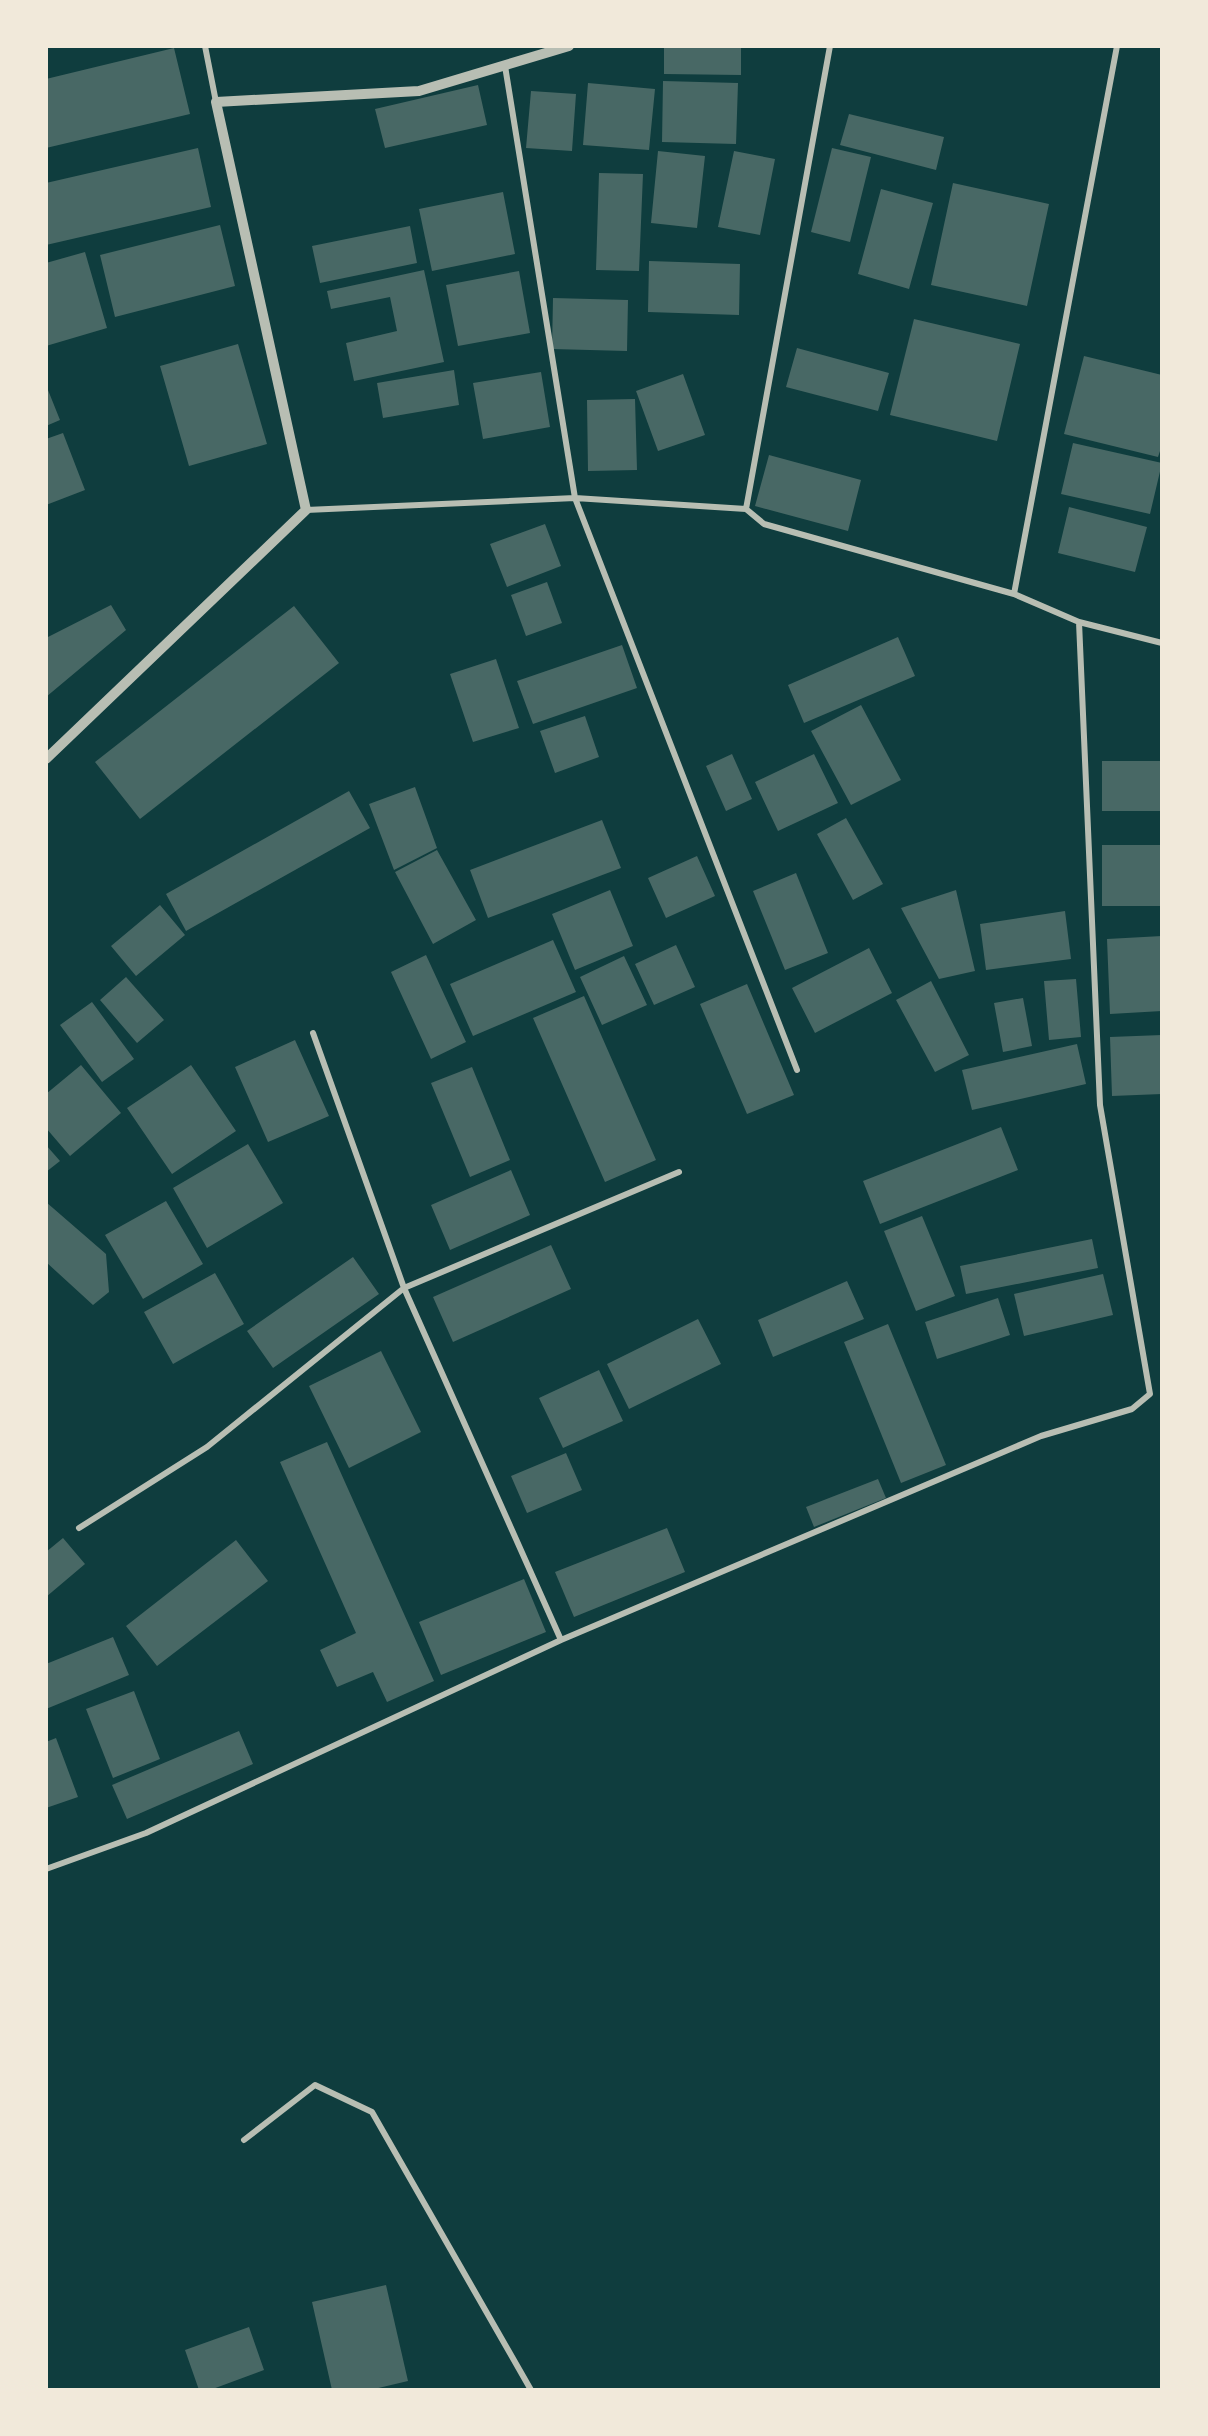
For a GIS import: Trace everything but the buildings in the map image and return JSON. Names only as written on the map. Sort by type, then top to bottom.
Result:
[{"type":"street","points":[[205,46],[306,510]]},
{"type":"street","points":[[216,102],[419,91],[569,46]]},
{"type":"street","points":[[746,509],[830,46]]},
{"type":"street","points":[[1014,594],[1117,46]]},
{"type":"street","points":[[505,66],[575,498],[797,1070]]},
{"type":"street","points":[[46,759],[306,510],[575,498],[746,509],[764,524],[1014,594],[1079,622],[1161,643]]},
{"type":"street","points":[[46,1869],[146,1833],[561,1640],[1041,1436],[1132,1409],[1150,1394],[1100,1105],[1079,622]]},
{"type":"street","points":[[313,1033],[404,1288],[561,1640]]},
{"type":"street","points":[[79,1528],[207,1447],[404,1288],[679,1172]]},
{"type":"street","points":[[244,2140],[315,2085],[372,2112],[531,2390]]}]
